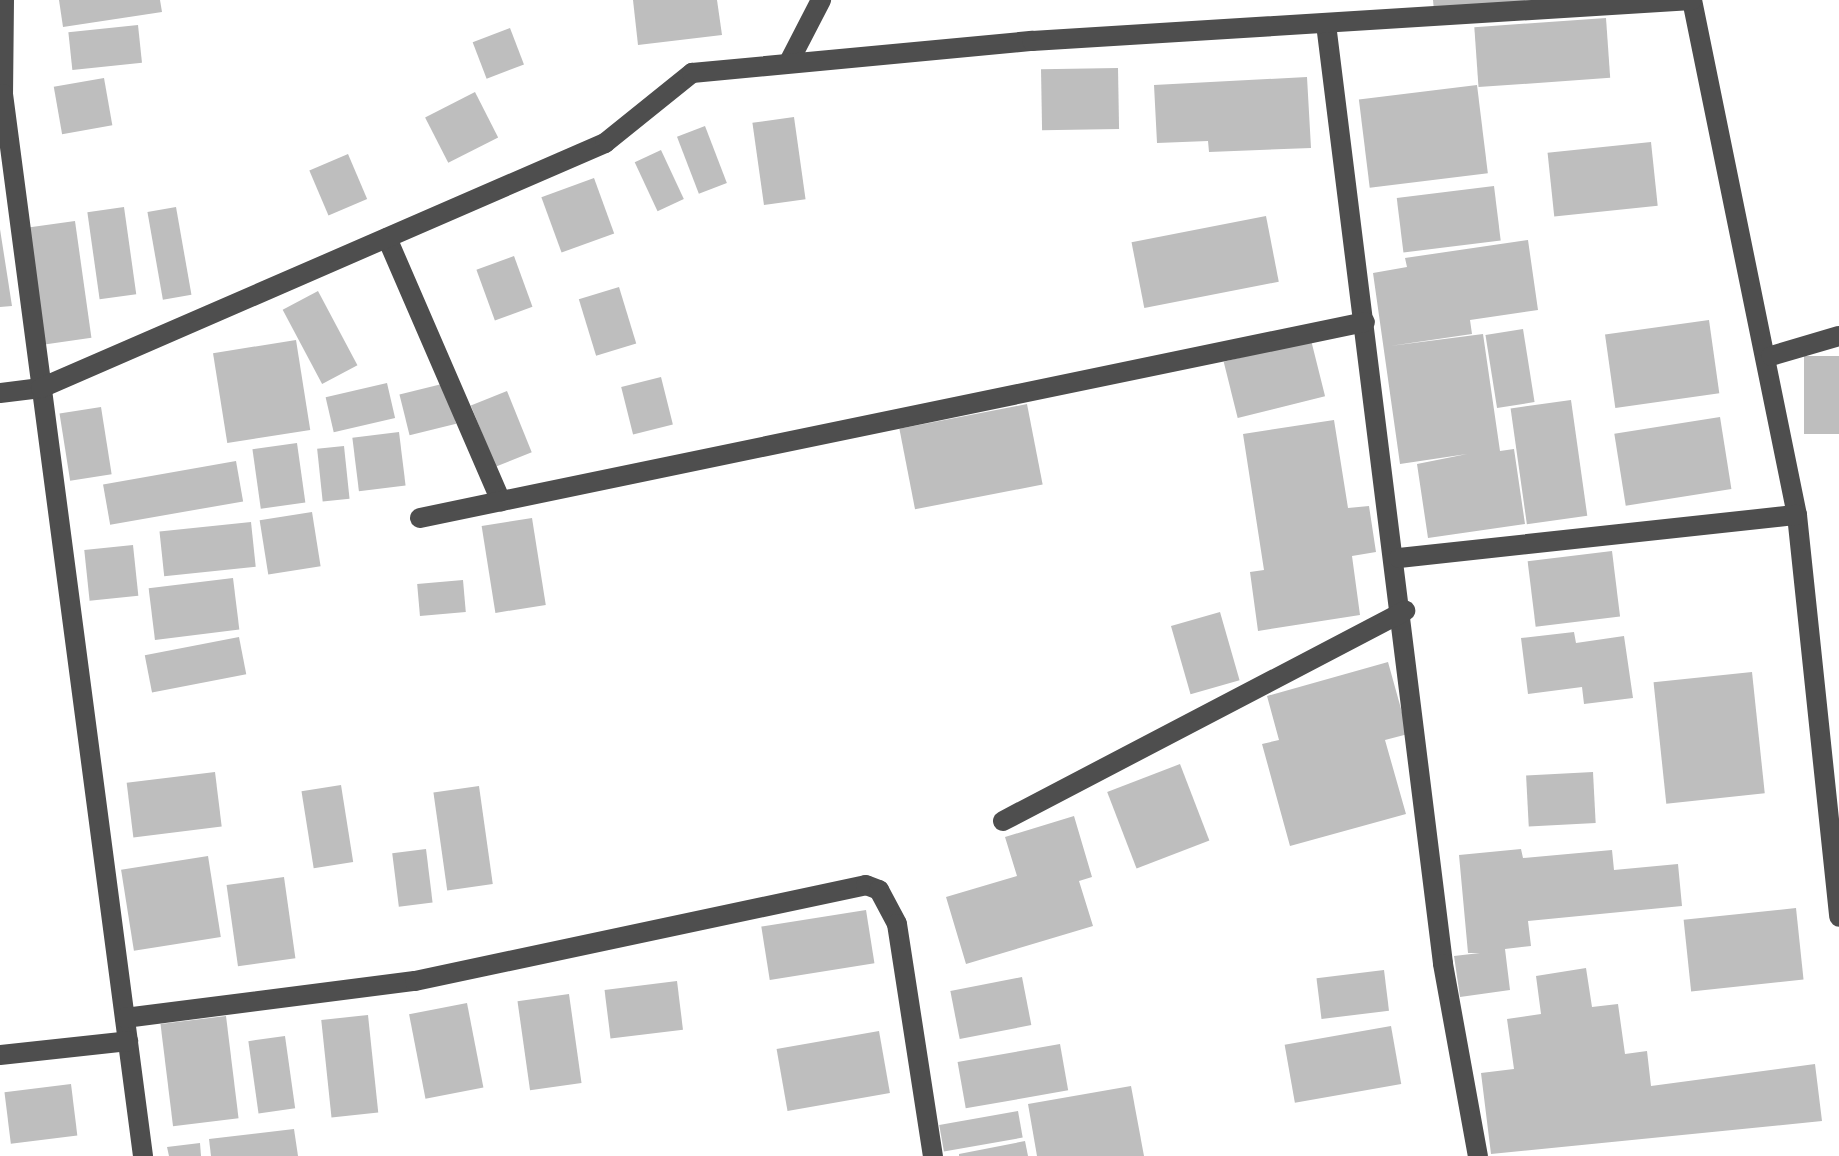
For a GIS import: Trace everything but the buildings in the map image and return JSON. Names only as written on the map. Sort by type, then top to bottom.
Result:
[{"type":"street","points":[[4,0],[3,94],[143,1156]]},
{"type":"street","points":[[788,62],[821,0]]},
{"type":"street","points":[[0,393],[42,388],[605,143],[676,80],[788,62],[1692,0],[1741,264],[1771,356],[1797,514],[1839,917]]},
{"type":"street","points":[[1326,24],[1399,558],[1442,964],[1478,1156]]},
{"type":"street","points":[[387,238],[501,501]]},
{"type":"street","points":[[420,518],[1366,322]]},
{"type":"street","points":[[1771,356],[1839,336]]},
{"type":"street","points":[[1399,558],[1797,514]]},
{"type":"street","points":[[1003,822],[1405,611]]},
{"type":"street","points":[[125,1018],[414,981],[866,885],[880,890],[897,924],[933,1156]]},
{"type":"street","points":[[0,1055],[128,1041]]}]
